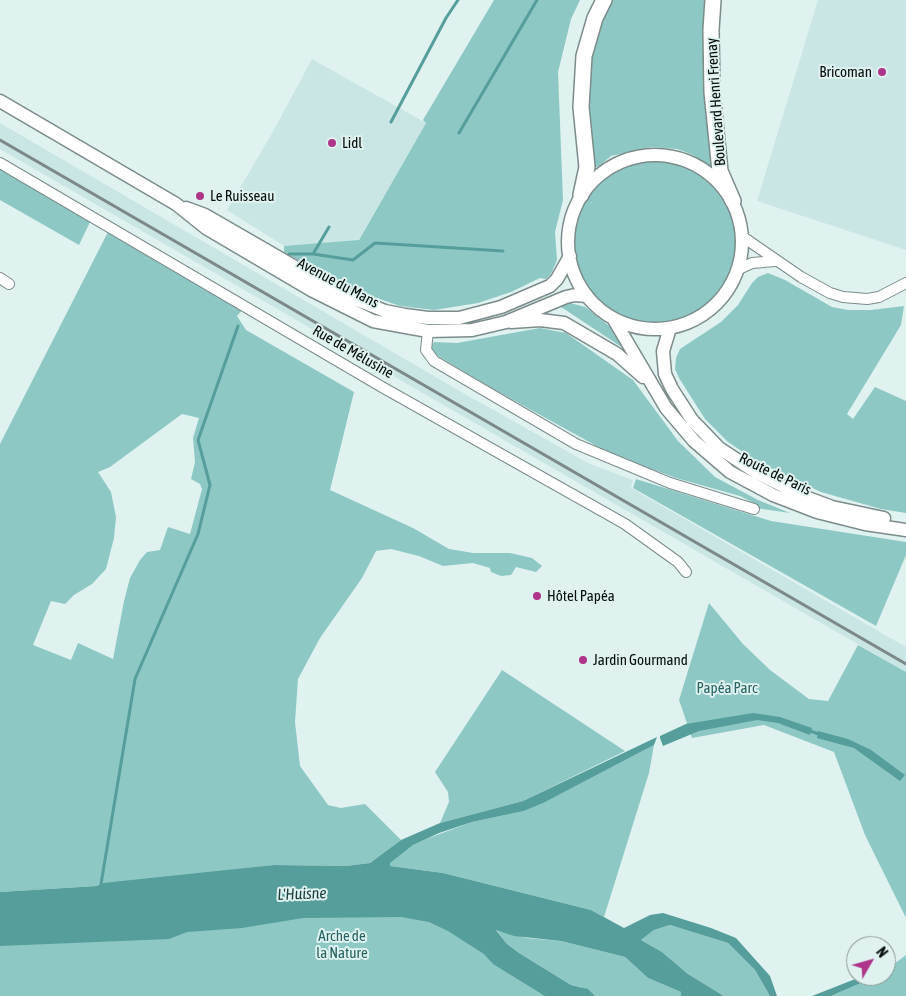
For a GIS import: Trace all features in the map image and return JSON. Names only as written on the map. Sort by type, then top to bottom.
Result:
[{"type":"highway","points":[[581,195],[587,167],[581,107],[584,56],[595,18],[604,0]]},
{"type":"highway","name":"Boulevard Henri Frenay","points":[[713,0],[711,30],[712,92],[720,170],[733,201]]},
{"type":"main road","name":"Avenue du Mans","points":[[0,101],[176,204],[206,228],[313,291],[373,321],[428,331],[472,330],[506,322],[566,297],[587,296]]},
{"type":"main road","points":[[662,154],[690,161],[703,168],[724,187],[733,201],[739,216],[743,237],[739,269],[724,296],[713,308],[691,322],[670,328],[638,327],[614,318],[587,296],[575,275],[568,241],[570,223],[581,195],[599,174],[614,164],[633,157],[662,154]]},
{"type":"main road","name":"Avenue du Mans","points":[[176,204],[205,215],[340,293],[385,311],[405,316],[459,318],[502,307],[550,286],[557,279],[570,256]]},
{"type":"main road","name":"Route de Paris","points":[[614,318],[650,383],[694,441],[712,458],[750,484],[817,512],[865,524],[906,530]]},
{"type":"main road","points":[[506,322],[540,320],[564,323],[616,354],[650,383]]},
{"type":"main road","name":"Route de Paris","points":[[670,328],[663,351],[665,374],[672,389],[692,420],[719,448],[757,473],[805,497],[841,509],[906,522]]},
{"type":"street","name":"Rue de Mélusine","points":[[0,163],[382,387],[625,524],[678,562],[686,572]]},
{"type":"street","points":[[743,237],[775,261],[823,290],[843,298],[879,297],[906,283]]},
{"type":"street","points":[[739,269],[752,262],[775,261]]},
{"type":"street","points":[[428,331],[426,350],[434,361],[576,444],[670,483],[754,509]]},
{"type":"shaded area","points":[[818,0],[906,0],[906,250],[757,201]]},
{"type":"shaded area","points":[[312,59],[426,123],[358,241],[284,246],[227,210],[271,135]]},
{"type":"shaded area","points":[[0,123],[458,390],[588,463],[633,480],[631,488],[906,647],[906,672],[0,149]]},
{"type":"green space","points":[[494,0],[580,0],[571,19],[558,72],[563,200],[555,232],[557,260],[551,274],[546,279],[540,278],[511,292],[478,303],[434,310],[400,306],[348,288],[284,252],[284,246],[359,240],[426,123],[423,120]]},
{"type":"green space","points":[[609,0],[711,0],[714,169],[691,154],[677,149],[652,147],[611,156],[599,166],[593,168],[587,76],[594,37]]},
{"type":"green space","points":[[663,161],[679,164],[693,170],[707,179],[718,190],[733,218],[736,242],[735,258],[727,280],[718,294],[707,305],[679,320],[647,323],[631,320],[617,314],[603,305],[592,294],[577,266],[574,234],[577,218],[583,204],[592,190],[603,179],[631,164]]},
{"type":"green space","points":[[0,168],[91,220],[79,245],[0,200]]},
{"type":"green space","points":[[109,230],[243,309],[237,316],[246,330],[354,392],[330,490],[413,528],[449,549],[473,553],[510,553],[532,558],[542,566],[536,572],[516,567],[511,575],[501,576],[491,572],[490,568],[473,563],[443,566],[419,556],[391,549],[376,551],[362,578],[320,638],[298,679],[295,722],[300,766],[328,805],[341,808],[365,804],[401,840],[370,863],[346,866],[274,865],[97,886],[0,892],[0,444]],"holes":[[[182,414],[199,418],[193,438],[195,462],[191,479],[200,484],[202,489],[190,534],[168,527],[160,550],[147,552],[140,560],[130,578],[113,659],[78,643],[71,660],[33,645],[51,601],[65,604],[74,595],[92,584],[106,569],[114,538],[116,517],[111,492],[98,472],[110,467]]]},
{"type":"green space","points":[[768,273],[785,280],[832,307],[848,310],[871,310],[904,306],[901,325],[847,414],[853,419],[875,387],[906,401],[906,513],[881,509],[821,492],[758,462],[728,442],[705,419],[679,378],[675,369],[676,358],[680,349],[721,322],[738,305],[752,283],[758,277]]},
{"type":"green space","points":[[570,303],[585,307],[613,329],[623,344],[620,346],[558,305]]},
{"type":"green space","points":[[540,328],[566,333],[633,380],[678,441],[715,477],[758,500],[790,513],[756,508],[754,503],[740,496],[676,478],[611,454],[486,385],[438,356],[430,348],[434,342],[457,343]]},
{"type":"green space","points":[[636,479],[771,521],[906,542],[906,555],[876,626],[633,488]]},
{"type":"green space","name":"Papéa Parc","points":[[709,603],[743,644],[770,670],[809,699],[828,701],[858,645],[906,672],[906,918],[865,835],[834,752],[764,725],[692,738],[679,700]]},
{"type":"green space","points":[[502,670],[625,751],[523,801],[440,823],[449,802],[448,792],[435,772]]},
{"type":"green space","points":[[654,745],[649,773],[604,917],[591,910],[443,873],[390,866],[389,863],[413,845],[426,839],[472,822],[524,811]]},
{"type":"green space","name":"Arche de la Nature","points":[[461,909],[572,996],[0,996],[0,919]]},
{"type":"green space","points":[[670,925],[728,943],[755,970],[770,996],[724,996],[688,974],[662,952],[641,940],[654,930]]},
{"type":"green space","points":[[496,929],[526,938],[561,941],[625,957],[648,978],[681,992],[681,996],[595,996],[581,987],[571,985],[519,953],[507,944]]},
{"type":"green space","points":[[906,955],[906,996],[831,996],[854,986],[896,986],[896,962]]},
{"type":"water","points":[[753,713],[780,717],[812,728],[810,735],[778,723],[757,720],[699,731],[663,746],[660,738],[660,736],[686,724]]},
{"type":"water","points":[[818,731],[848,739],[871,750],[905,775],[900,781],[854,748],[817,738]]},
{"type":"water","name":"L'Huisne","points":[[657,737],[654,745],[545,802],[524,811],[472,822],[439,833],[413,845],[390,863],[390,866],[443,873],[591,910],[624,928],[650,915],[663,913],[711,928],[736,938],[770,976],[777,996],[770,996],[755,970],[728,943],[670,925],[654,930],[641,940],[662,952],[688,974],[724,996],[681,996],[681,992],[648,978],[625,957],[561,941],[514,936],[496,930],[507,944],[519,953],[571,985],[588,989],[595,996],[545,996],[493,964],[484,954],[448,931],[429,922],[401,917],[303,918],[242,928],[187,932],[169,939],[0,946],[0,892],[97,886],[103,883],[274,865],[346,866],[370,863],[401,840],[440,823],[523,801]]},
{"type":"water","points":[[846,983],[846,986],[854,986],[831,996],[812,996]]},
{"type":"waterway","points":[[391,122],[446,18],[458,0]]},
{"type":"waterway","points":[[459,133],[537,0]]},
{"type":"waterway","points":[[289,254],[313,254],[329,227]]},
{"type":"waterway","points":[[313,254],[353,260],[375,243],[503,251]]},
{"type":"waterway","points":[[101,884],[135,679],[198,534],[210,485],[198,440],[238,326]]},
{"type":"waterway","points":[[808,730],[821,735]]},
{"type":"railway","points":[[0,140],[906,664]]},
{"type":"place","name":"Bricoman","points":[[882,72]]},
{"type":"place","name":"Lidl","points":[[332,143]]},
{"type":"place","name":"Le Ruisseau","points":[[200,196]]},
{"type":"place","name":"Hôtel Papéa","points":[[537,596]]},
{"type":"place","name":"Jardin Gourmand","points":[[583,660]]}]
